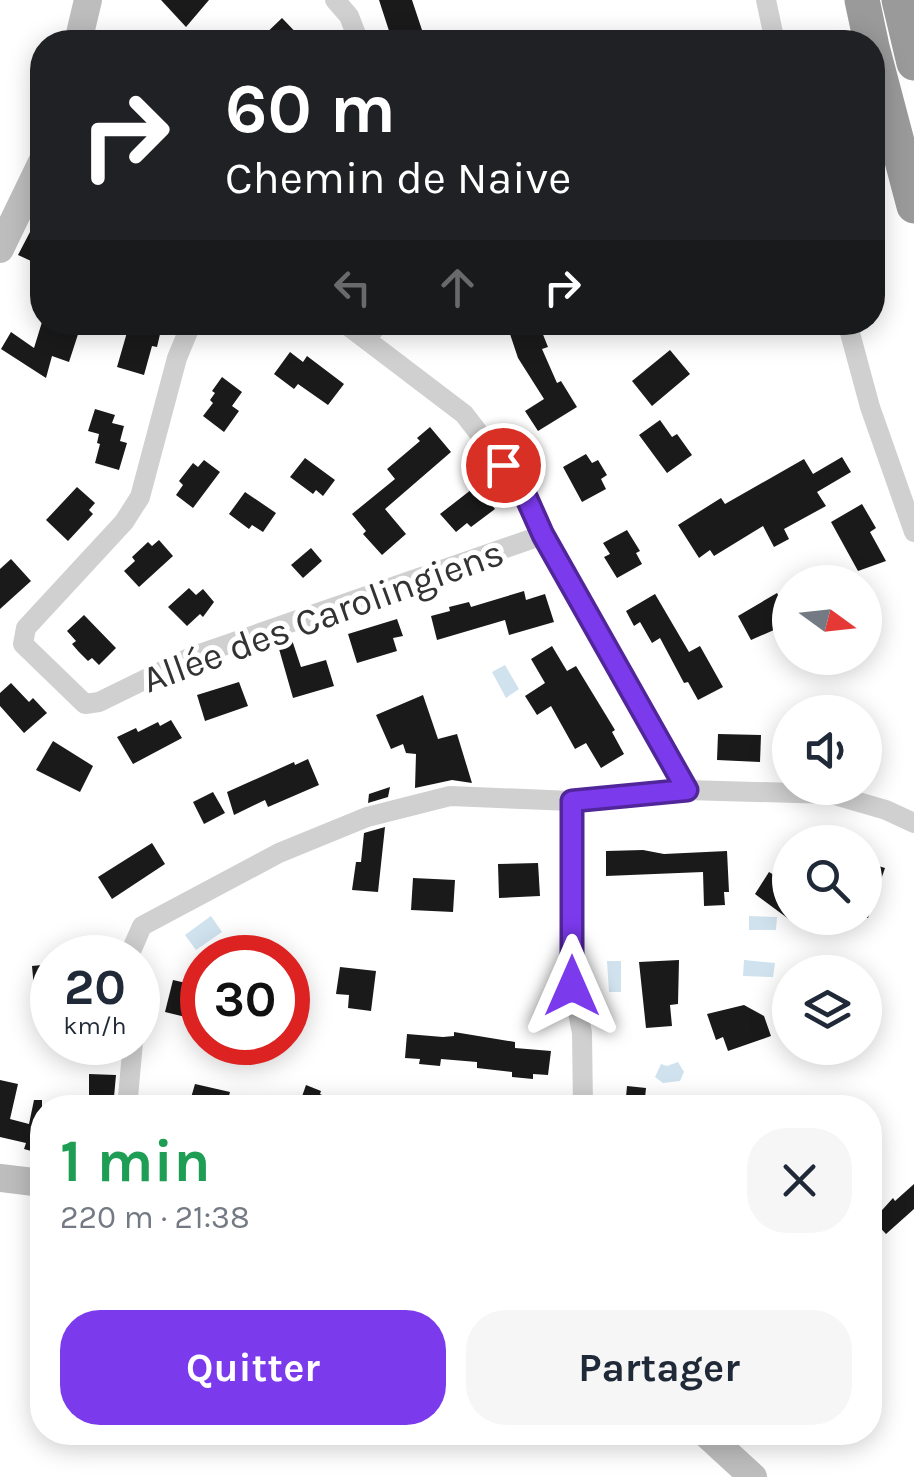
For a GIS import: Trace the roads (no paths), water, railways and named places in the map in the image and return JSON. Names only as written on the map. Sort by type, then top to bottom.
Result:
[{"type":"highway","points":[[862,0],[869,30]]},
{"type":"highway","points":[[899,0],[914,63]]},
{"type":"highway","points":[[885,94],[914,206]]},
{"type":"street","points":[[81,30],[88,0]]},
{"type":"street","points":[[335,0],[349,16],[354,30]]},
{"type":"street","points":[[766,0],[772,30]]},
{"type":"street","points":[[0,249],[30,187]]},
{"type":"street","name":"Allée des Carolingiens","points":[[187,335],[140,497],[124,522],[26,628],[23,644],[85,704],[99,702],[191,658],[543,535]]},
{"type":"street","points":[[361,335],[464,414],[523,490],[543,535],[687,790]]},
{"type":"street","points":[[366,339],[369,335]]},
{"type":"street","points":[[851,335],[870,407],[914,532]]},
{"type":"street","points":[[138,935],[142,926],[279,852],[367,817],[450,796],[572,801],[687,790],[832,794],[886,810],[914,824]]},
{"type":"street","points":[[572,801],[572,986],[582,1033],[583,1095]]},
{"type":"street","points":[[128,1095],[131,1065]]},
{"type":"street","points":[[0,1178],[30,1182]]},
{"type":"street","points":[[718,1445],[752,1477]]},
{"type":"water","points":[[505,665],[519,689],[506,698],[492,672]]},
{"type":"water","points":[[211,916],[222,932],[218,935],[185,935]]},
{"type":"water","points":[[749,916],[772,917],[772,930],[749,930]]},
{"type":"water","points":[[744,960],[772,963],[772,977],[743,976]]},
{"type":"water","points":[[607,961],[621,961],[621,992],[609,992]]},
{"type":"water","points":[[678,1062],[684,1072],[680,1081],[663,1083],[655,1077],[661,1064]]}]
